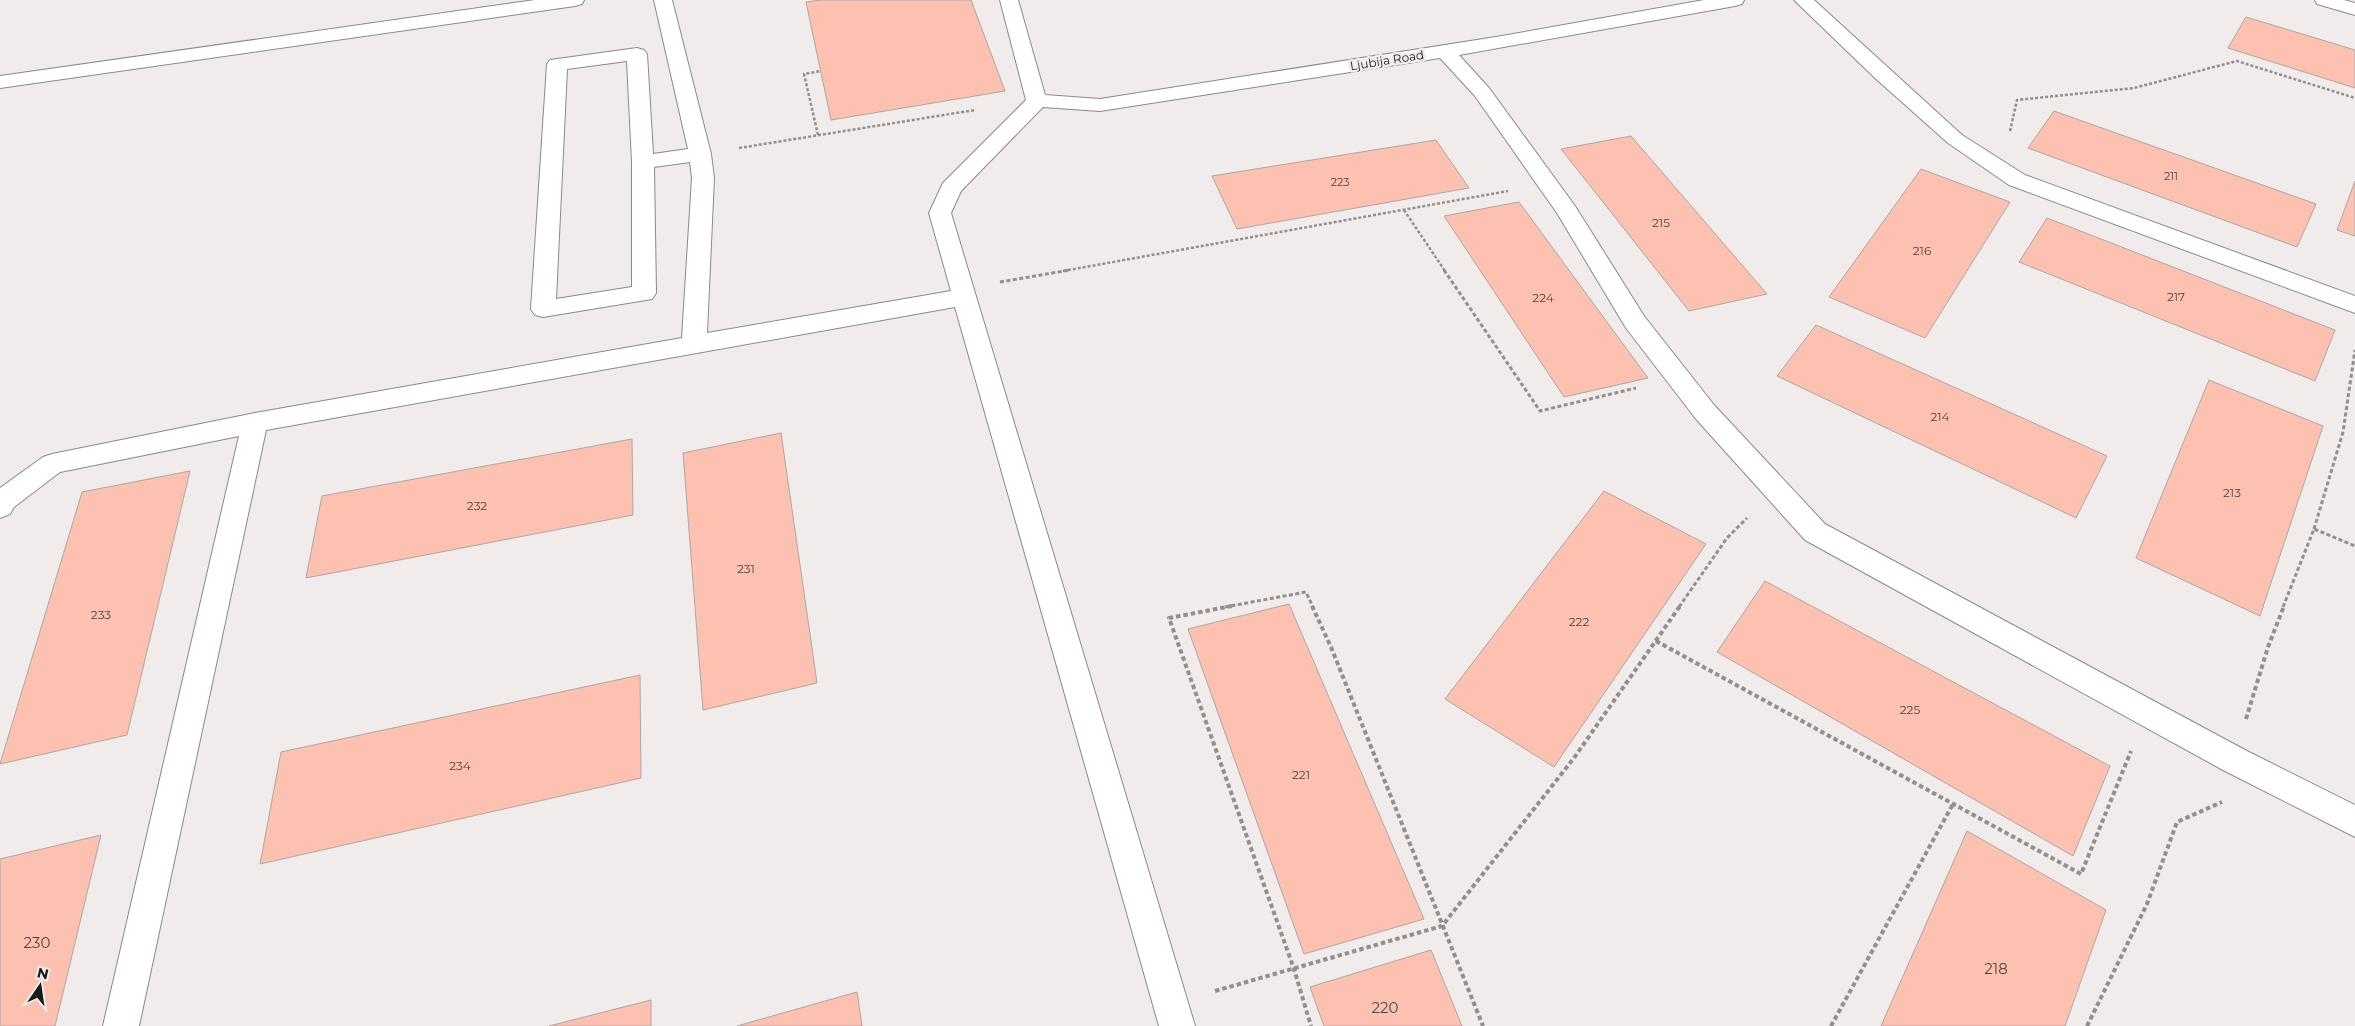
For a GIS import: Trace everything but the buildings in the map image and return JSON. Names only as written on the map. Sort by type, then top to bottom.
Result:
[{"type":"lane","points":[[0,82],[575,0]]},
{"type":"lane","points":[[663,0],[700,154],[703,178],[694,344]]},
{"type":"lane","points":[[1009,0],[1037,100],[951,188],[940,213],[1173,1015]]},
{"type":"lane","name":"Ljubija Road","points":[[1037,100],[1100,105],[1444,51],[1735,0]]},
{"type":"lane","points":[[1803,0],[1955,139],[2017,180],[2355,305]]},
{"type":"lane","points":[[2324,0],[2355,9]]},
{"type":"lane","points":[[1444,51],[1482,92],[1548,184],[1567,211],[1635,322],[1678,378],[1705,412],[1815,532],[2146,713],[2355,822]]},
{"type":"lane","points":[[637,54],[643,162],[644,292],[543,309],[557,64],[637,54]]},
{"type":"lane","points":[[643,162],[700,154]]},
{"type":"lane","points":[[0,507],[2,502],[52,464],[255,423],[964,293]]},
{"type":"lane","points":[[121,1026],[255,423]]},
{"type":"path","points":[[1999,167],[2006,150],[2017,100],[2134,88],[2237,61],[2355,98]]},
{"type":"path","points":[[818,136],[804,74],[821,71]]},
{"type":"path","points":[[700,154],[1037,100]]},
{"type":"path","points":[[964,293],[1548,184]]},
{"type":"path","points":[[1404,210],[1540,411],[1678,378]]},
{"type":"path","points":[[2314,529],[2343,432],[2355,350]]},
{"type":"path","points":[[1173,1015],[1294,969],[1442,926],[1574,758],[1727,538],[1776,490]]},
{"type":"path","points":[[1311,1026],[1294,969],[1169,618],[1306,592],[1335,656],[1483,1026]]},
{"type":"path","points":[[1656,641],[2081,874],[2146,713]]},
{"type":"path","points":[[1832,1026],[1953,804]]}]
